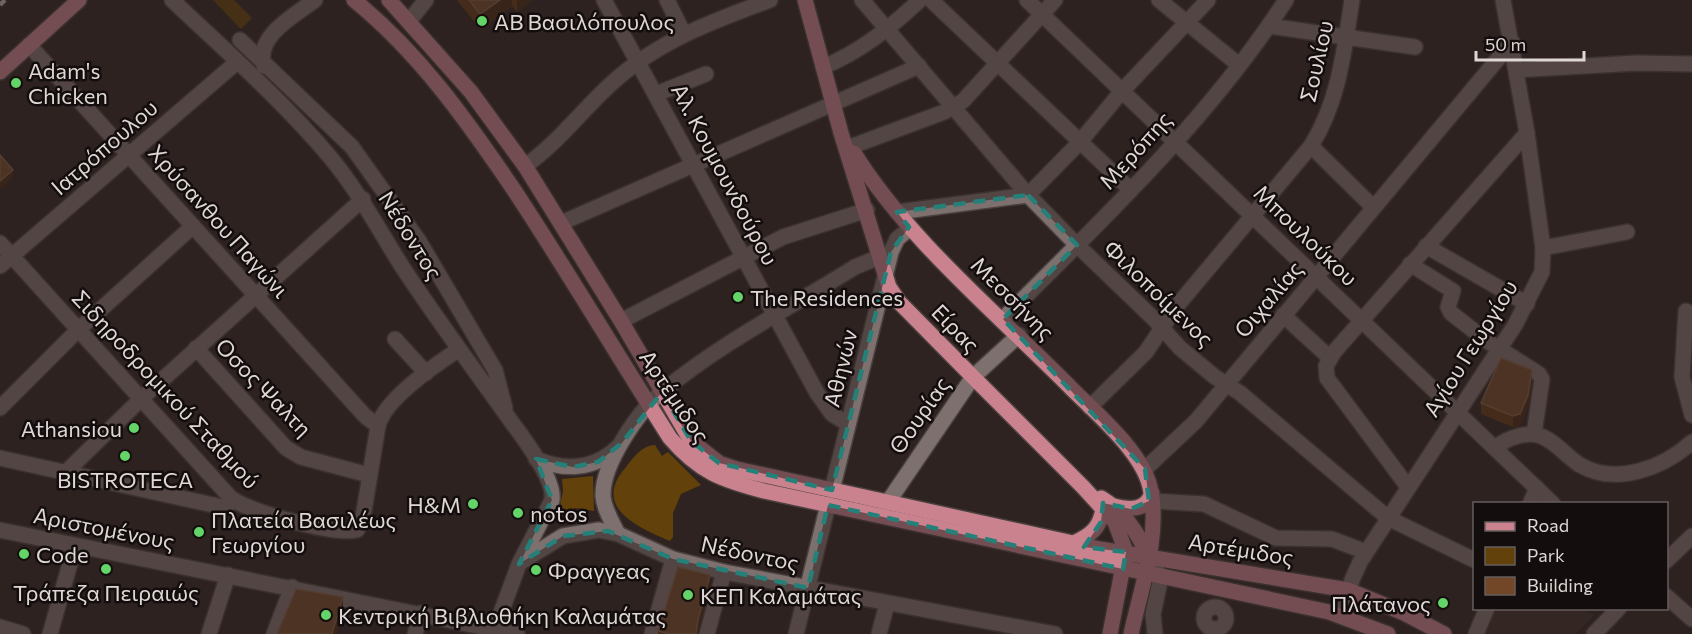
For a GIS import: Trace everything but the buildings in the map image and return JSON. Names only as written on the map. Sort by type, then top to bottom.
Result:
[{"type":"main road","points":[[0,72],[79,0]]},
{"type":"main road","name":"Αρτέμιδος","points":[[354,0],[412,53],[448,96],[554,251],[676,445],[701,469],[735,483],[830,498],[888,502],[1074,543],[1348,590],[1385,604],[1444,634]]},
{"type":"main road","name":"Αρτέμιδος","points":[[389,0],[471,92],[525,166],[692,441],[719,463],[830,498],[1144,574],[1342,616],[1388,634]]},
{"type":"main road","points":[[805,0],[841,133]]},
{"type":"main road","name":"Μεσσήνης","points":[[841,133],[910,228],[1090,407],[1145,469],[1152,497],[1148,556],[1131,634]]},
{"type":"main road","name":"Είρας","points":[[841,133],[867,210],[885,279],[899,302],[1083,487],[1108,507],[1126,552]]},
{"type":"main road","points":[[1108,507],[1138,508],[1152,497]]},
{"type":"main road","points":[[1074,543],[1092,535],[1108,507]]},
{"type":"main road","points":[[1108,507],[1130,522],[1148,556]]},
{"type":"main road","points":[[1110,634],[1126,552]]},
{"type":"street","name":"Νέδοντος","points":[[172,0],[272,95],[329,155],[363,199],[402,266],[458,350],[536,459],[553,495],[550,507],[519,564],[493,632]]},
{"type":"street","points":[[272,95],[262,60],[262,49],[267,40],[315,0]]},
{"type":"street","points":[[409,21],[426,0]]},
{"type":"street","name":"Αλ. Κουμουνδούρου","points":[[605,0],[828,410],[848,424]]},
{"type":"street","points":[[667,0],[684,34]]},
{"type":"street","points":[[525,166],[558,141],[611,84],[638,62],[684,34],[770,0]]},
{"type":"street","name":"Φιλοποίμενος","points":[[862,0],[1028,195],[1180,348],[1240,393],[1388,518],[1473,560]]},
{"type":"street","points":[[823,67],[843,59],[887,29],[920,0]]},
{"type":"street","points":[[931,0],[1131,190]]},
{"type":"street","name":"Μπουλούκου","points":[[1027,0],[1551,502]]},
{"type":"street","points":[[850,147],[954,106],[1055,0]]},
{"type":"street","points":[[1159,0],[1239,65]]},
{"type":"street","points":[[897,212],[1028,195],[1079,143],[1122,91],[1208,0]]},
{"type":"street","points":[[1267,0],[1283,5]]},
{"type":"street","name":"Σουλίου","points":[[1090,407],[1141,357],[1176,307],[1311,146],[1323,126],[1335,93],[1352,0]]},
{"type":"street","name":"Αγίου Γεωργίου","points":[[1348,590],[1366,552],[1499,350],[1541,276],[1543,248],[1517,70],[1503,0]]},
{"type":"street","name":"Μερόπης","points":[[1002,319],[1131,190],[1239,65],[1283,5]]},
{"type":"street","points":[[1269,26],[1415,47]]},
{"type":"street","points":[[240,40],[352,147],[420,241],[495,370],[506,414]]},
{"type":"street","name":"Οιχαλίας","points":[[1145,469],[1185,432],[1512,42]]},
{"type":"street","name":"Χρύσανθου Παγώνι","points":[[29,45],[368,420],[378,426]]},
{"type":"street","name":"Ιατρόπουλου","points":[[6,261],[237,62]]},
{"type":"street","points":[[1517,70],[1638,63],[1692,64]]},
{"type":"street","points":[[561,223],[919,66]]},
{"type":"street","points":[[656,94],[706,74]]},
{"type":"street","points":[[1408,487],[1324,371],[1330,358],[1362,320],[1527,133]]},
{"type":"street","points":[[1311,146],[1373,207]]},
{"type":"street","points":[[67,471],[196,348],[363,199]]},
{"type":"street","points":[[621,321],[791,233],[867,210]]},
{"type":"street","points":[[0,408],[79,329],[193,226]]},
{"type":"street","name":"Αθηνών","points":[[796,634],[895,241],[910,228]]},
{"type":"street","points":[[1543,248],[1627,232]]},
{"type":"street","name":"Σιδηροδρομικού Σταθμού","points":[[0,243],[6,261],[79,329],[230,497],[244,507],[336,530],[357,530],[363,517],[369,475]]},
{"type":"street","points":[[1426,246],[1527,304]]},
{"type":"street","points":[[618,534],[606,510],[603,494],[608,471],[622,443],[662,392],[776,316],[855,267],[879,257]]},
{"type":"street","points":[[1410,264],[1451,289],[1454,295],[1449,310],[1499,350],[1539,374],[1542,379],[1534,434]]},
{"type":"street","points":[[1283,315],[1330,358]]},
{"type":"street","points":[[1688,321],[1682,377],[1692,415]]},
{"type":"street","name":"Θουρίας","points":[[888,502],[973,377],[1018,334]]},
{"type":"street","points":[[395,339],[426,373]]},
{"type":"street","name":"Οσος Ψαλτη","points":[[196,348],[286,448],[301,457],[369,475]]},
{"type":"street","points":[[369,475],[378,426],[385,411],[426,373],[458,350]]},
{"type":"street","points":[[1495,448],[1520,436],[1534,434],[1546,438],[1582,466],[1612,475],[1626,475],[1682,451],[1692,443]]},
{"type":"street","points":[[536,459],[561,466],[583,467],[603,459],[622,443]]},
{"type":"street","points":[[0,458],[227,508]]},
{"type":"street","points":[[1531,502],[1537,488]]},
{"type":"street","points":[[1152,497],[1204,504],[1276,538],[1332,539],[1366,552]]},
{"type":"street","name":"Αριστομένους","points":[[0,530],[421,613],[493,632],[517,634]]},
{"type":"street","name":"Νέδοντος","points":[[519,564],[557,539],[574,533],[599,530],[618,534],[673,559],[724,572],[887,604],[998,629],[1050,634]]},
{"type":"street","points":[[1668,559],[1692,536]]},
{"type":"street","points":[[50,634],[75,546]]},
{"type":"street","points":[[1148,556],[1161,577],[1153,614],[1155,634]]},
{"type":"street","points":[[652,634],[673,559]]},
{"type":"street","points":[[707,634],[724,572]]},
{"type":"street","points":[[209,634],[228,575]]},
{"type":"street","points":[[274,634],[292,587]]},
{"type":"street","points":[[1342,616],[1348,590]]},
{"type":"street","points":[[1668,598],[1692,619]]},
{"type":"street","points":[[879,634],[887,604]]},
{"type":"street","points":[[1476,634],[1487,610]]},
{"type":"street","points":[[1594,634],[1618,610]]},
{"type":"street","points":[[415,634],[421,613]]},
{"type":"street","points":[[0,627],[23,634]]},
{"type":"highlighted area","points":[[1028,195],[1077,245],[1003,319],[1145,469],[1149,501],[1131,509],[1103,503],[1101,522],[1084,547],[1126,552],[1123,569],[828,505],[808,588],[673,559],[608,531],[563,536],[519,564],[552,500],[536,459],[573,467],[598,462],[622,443],[662,392],[691,441],[719,463],[832,490],[891,252],[909,227],[897,212]]},
{"type":"shaded area","points":[[1494,610],[1585,610],[1594,615],[1576,634],[1483,634]]},
{"type":"green space","points":[[213,0],[234,0],[252,18],[241,29]]},
{"type":"green space","points":[[655,445],[662,456],[668,452],[701,485],[681,494],[673,513],[673,537],[670,541],[632,522],[616,504],[613,493],[616,481],[635,456],[646,447]]},
{"type":"green space","points":[[593,476],[594,511],[575,508],[558,518],[563,491],[562,479]]},
{"type":"railway","points":[[0,5],[5,0]]},
{"type":"place","name":"ΑΒ Βασιλόπουλος","points":[[482,21]]},
{"type":"place","name":"Adam's Chicken","points":[[16,83]]},
{"type":"place","name":"The Residences","points":[[738,297]]},
{"type":"place","name":"Athansiou","points":[[134,428]]},
{"type":"place","name":"BISTROTECA","points":[[125,456]]},
{"type":"place","name":"H&M","points":[[473,504]]},
{"type":"place","name":"notos","points":[[518,513]]},
{"type":"place","name":"Πλατεία Βασιλέως Γεωργίου","points":[[199,532]]},
{"type":"place","name":"Code","points":[[24,554]]},
{"type":"place","name":"Τράπεζα Πειραιώς","points":[[106,569]]},
{"type":"place","name":"Φραγγεας","points":[[536,570]]},
{"type":"place","name":"ΚΕΠ Καλαμάτας","points":[[688,595]]},
{"type":"place","name":"Πλάτανος","points":[[1443,603]]},
{"type":"place","name":"Κεντρική Βιβλιοθήκη Καλαμάτας","points":[[326,615]]}]
